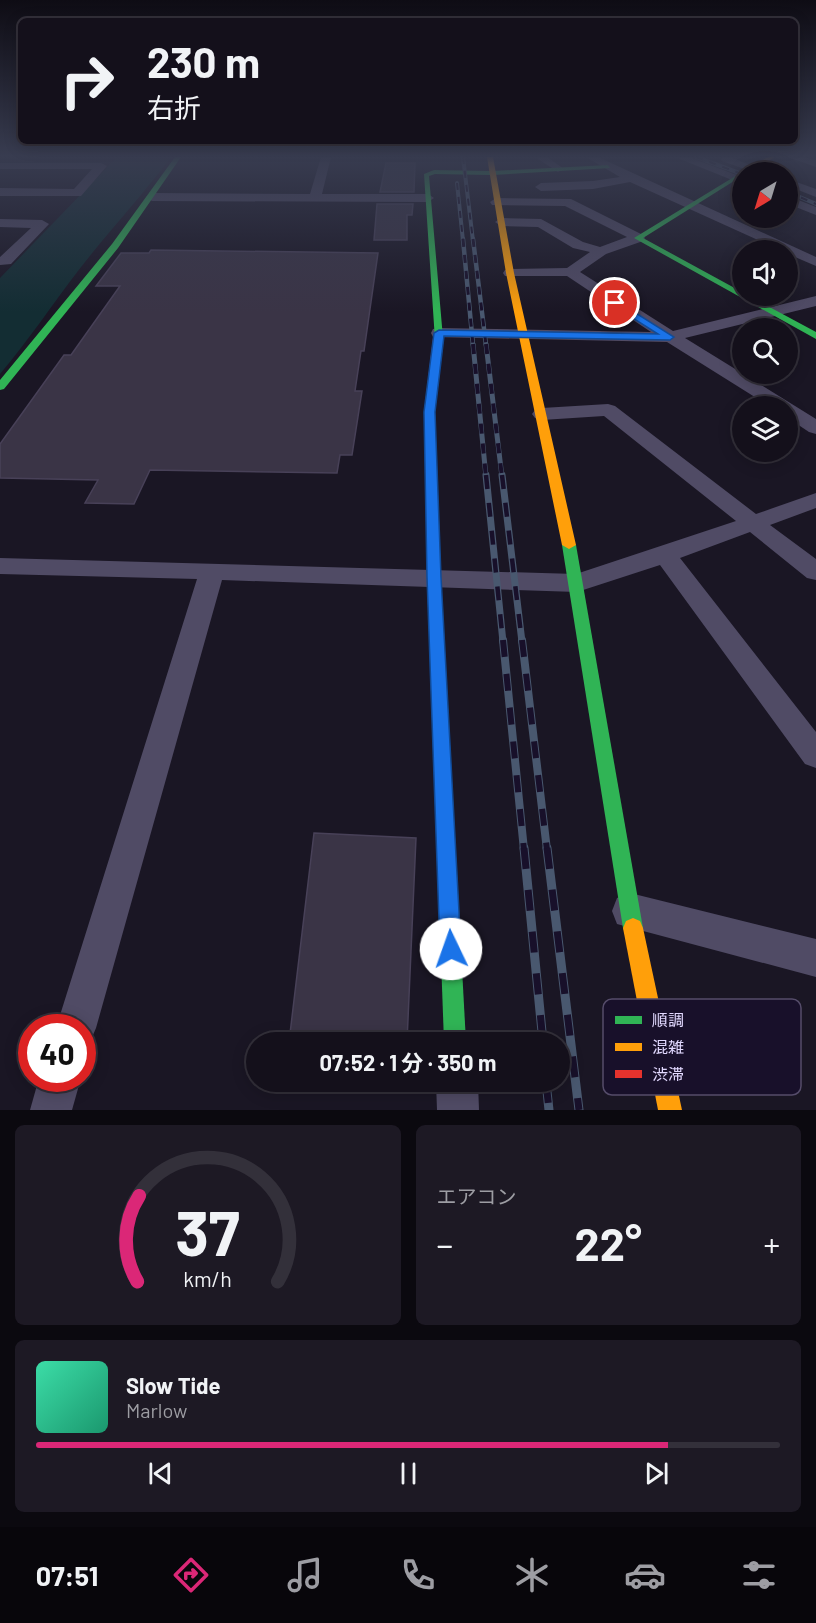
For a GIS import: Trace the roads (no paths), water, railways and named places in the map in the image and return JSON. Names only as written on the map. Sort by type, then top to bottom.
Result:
[{"type":"street","points":[[0,387],[95,272],[143,209]]},
{"type":"street","points":[[429,209],[439,333],[429,412],[434,577],[455,1032]]},
{"type":"street","points":[[500,209],[510,273],[577,583],[630,911],[648,999]]},
{"type":"street","points":[[580,209],[816,336]]},
{"type":"street","points":[[510,273],[570,272],[601,251],[638,238],[685,209]]},
{"type":"street","points":[[699,209],[816,262]]},
{"type":"street","points":[[501,222],[540,223],[578,245],[601,251]]},
{"type":"street","points":[[0,223],[42,224],[6,261],[0,261]]},
{"type":"street","points":[[570,272],[766,396]]},
{"type":"street","points":[[439,333],[670,337],[816,301]]},
{"type":"street","points":[[542,414],[608,410],[816,572]]},
{"type":"street","points":[[798,416],[816,428]]},
{"type":"street","points":[[0,566],[577,583],[665,555],[816,500]]},
{"type":"street","points":[[665,555],[816,755]]},
{"type":"street","points":[[80,1014],[212,571]]},
{"type":"street","points":[[630,911],[816,958]]},
{"type":"street","points":[[51,1110],[56,1092]]},
{"type":"street","points":[[457,1092],[458,1110]]},
{"type":"street","points":[[667,1095],[670,1110]]},
{"type":"railway","points":[[460,209],[463,241]]},
{"type":"railway","points":[[469,209],[473,241]]},
{"type":"railway","points":[[463,239],[473,345]]},
{"type":"railway","points":[[473,239],[486,345]]},
{"type":"railway","points":[[473,344],[486,477]]},
{"type":"railway","points":[[486,344],[502,477]]},
{"type":"railway","points":[[486,475],[503,642]]},
{"type":"railway","points":[[502,475],[522,642]]},
{"type":"railway","points":[[503,640],[524,850]]},
{"type":"railway","points":[[522,640],[547,850]]},
{"type":"railway","points":[[524,848],[542,1032]]},
{"type":"railway","points":[[547,848],[579,1110]]},
{"type":"railway","points":[[547,1092],[549,1110]]}]
